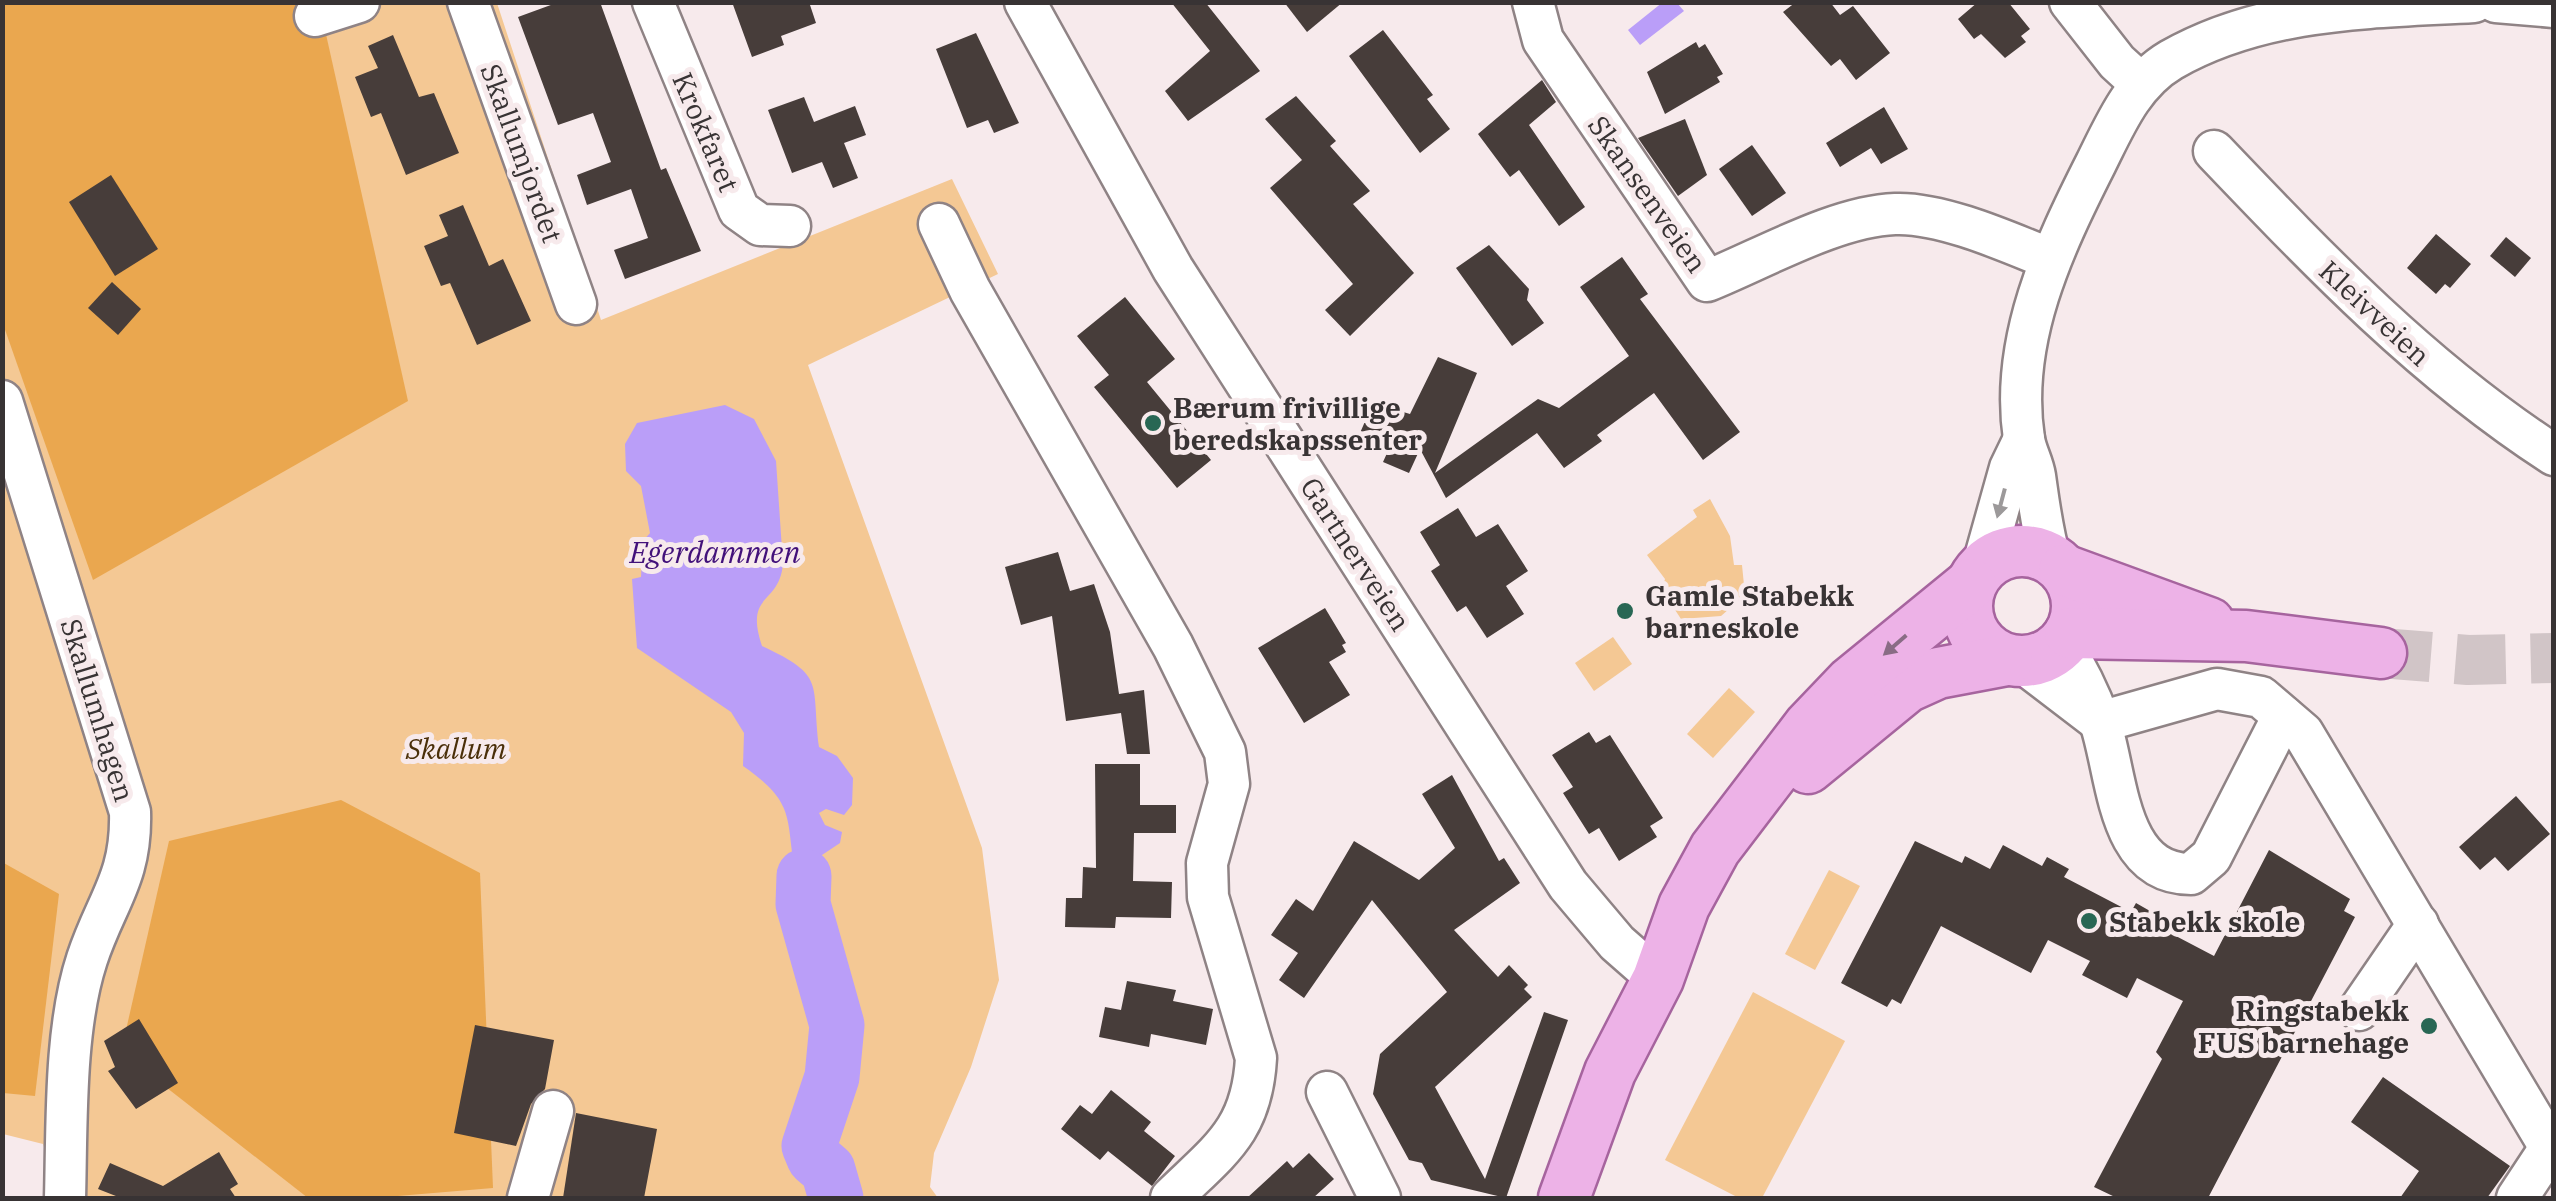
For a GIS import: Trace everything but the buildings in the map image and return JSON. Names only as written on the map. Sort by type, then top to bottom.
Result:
[{"type":"main road","points":[[1564,1198],[1610,1072],[1658,979],[1684,906],[1715,849],[1775,766],[1851,682],[1976,576],[2014,551],[2246,636]]},
{"type":"main road","points":[[2040,650],[2077,600],[2057,564]]},
{"type":"main road","points":[[1976,576],[1968,621],[1976,638],[2040,650]]},
{"type":"main road","points":[[1658,979],[1698,926],[1746,844],[1796,779],[1907,687],[1938,673],[2040,650],[2246,636],[2381,653]]},
{"type":"street","points":[[315,16],[360,2]]},
{"type":"street","name":"Skallumjordet","points":[[468,2],[576,304]]},
{"type":"street","name":"Krokfaret","points":[[653,2],[739,210],[760,225],[790,226]]},
{"type":"street","name":"Gartnerveien","points":[[1025,2],[1173,268],[1568,886],[1617,942],[1658,979]]},
{"type":"street","name":"Skansenveien","points":[[1533,2],[1543,40],[1707,281],[1862,218],[1898,214],[2009,242],[2050,259]]},
{"type":"street","points":[[2070,2],[2117,62],[2140,83]]},
{"type":"street","points":[[2057,564],[2024,439],[2026,338],[2050,259],[2140,83],[2168,62],[2213,39],[2319,6],[2474,2]]},
{"type":"street","points":[[2496,2],[2544,5]]},
{"type":"street","name":"Kleivveien","points":[[2214,150],[2332,275],[2439,373],[2554,455]]},
{"type":"street","points":[[939,224],[970,290],[1173,646],[1225,752],[1229,784],[1206,863],[1208,897],[1256,1058],[1254,1086],[1239,1130],[1172,1198]]},
{"type":"street","name":"Skallumhagen","points":[[2,401],[130,812],[131,850],[87,960],[77,1006],[65,1198]]},
{"type":"street","points":[[1976,576],[2010,468],[2024,439]]},
{"type":"street","points":[[2040,650],[2100,722],[2137,848],[2165,870],[2191,874],[2211,857],[2283,716]]},
{"type":"street","points":[[2100,722],[2217,690],[2261,697],[2318,752],[2552,1151],[2517,1198]]},
{"type":"street","points":[[2359,1010],[2418,924]]},
{"type":"street","points":[[1327,1092],[1380,1198]]},
{"type":"street","points":[[528,1198],[553,1111]]},
{"type":"green space","name":"Skallum","points":[[2,3],[497,3],[601,320],[952,179],[998,274],[808,365],[982,848],[999,980],[971,1067],[934,1153],[930,1187],[938,1198],[61,1198],[43,1144],[3,1134]]},
{"type":"green space","points":[[1710,499],[1730,536],[1734,565],[1742,565],[1745,595],[1721,616],[1681,619],[1662,590],[1665,579],[1647,555],[1697,517],[1693,510]]},
{"type":"green space","points":[[1613,637],[1632,664],[1594,691],[1575,663]]},
{"type":"green space","points":[[1729,688],[1755,712],[1713,758],[1687,734]]},
{"type":"green space","points":[[1829,870],[1860,886],[1815,970],[1785,954]]},
{"type":"green space","points":[[1753,992],[1845,1041],[1762,1198],[1739,1198],[1665,1160]]},
{"type":"shaded area","points":[[2,3],[319,3],[408,401],[93,580],[3,324]]},
{"type":"shaded area","points":[[341,800],[480,873],[493,1188],[374,1198],[308,1198],[121,1052],[169,841]]},
{"type":"shaded area","points":[[2,862],[59,894],[35,1096],[3,1093]]},
{"type":"water","points":[[1663,2],[1677,3],[1684,11],[1640,45],[1628,30]]},
{"type":"water","name":"Egerdammen","points":[[725,405],[754,419],[776,461],[783,564],[776,587],[757,616],[762,646],[806,674],[815,695],[819,747],[837,756],[853,778],[852,805],[844,815],[826,809],[819,813],[825,825],[842,832],[840,843],[819,857],[809,875],[796,877],[786,814],[773,791],[743,766],[744,733],[731,712],[637,648],[632,579],[641,577],[643,541],[650,533],[641,486],[626,471],[625,444],[637,423]]},
{"type":"waterway","points":[[804,876],[803,904],[837,1025],[832,1077],[809,1146],[814,1158],[828,1170],[836,1198]]},
{"type":"tunnel","points":[[2381,653],[2468,660],[2554,658]]},
{"type":"place","name":"Bærum frivillige beredskapssenter","points":[[1153,423]]},
{"type":"place","name":"Gamle Stabekk barneskole","points":[[1625,611]]},
{"type":"place","name":"Stabekk skole","points":[[2089,921]]},
{"type":"place","name":"Ringstabekk FUS barnehage","points":[[2429,1026]]}]
